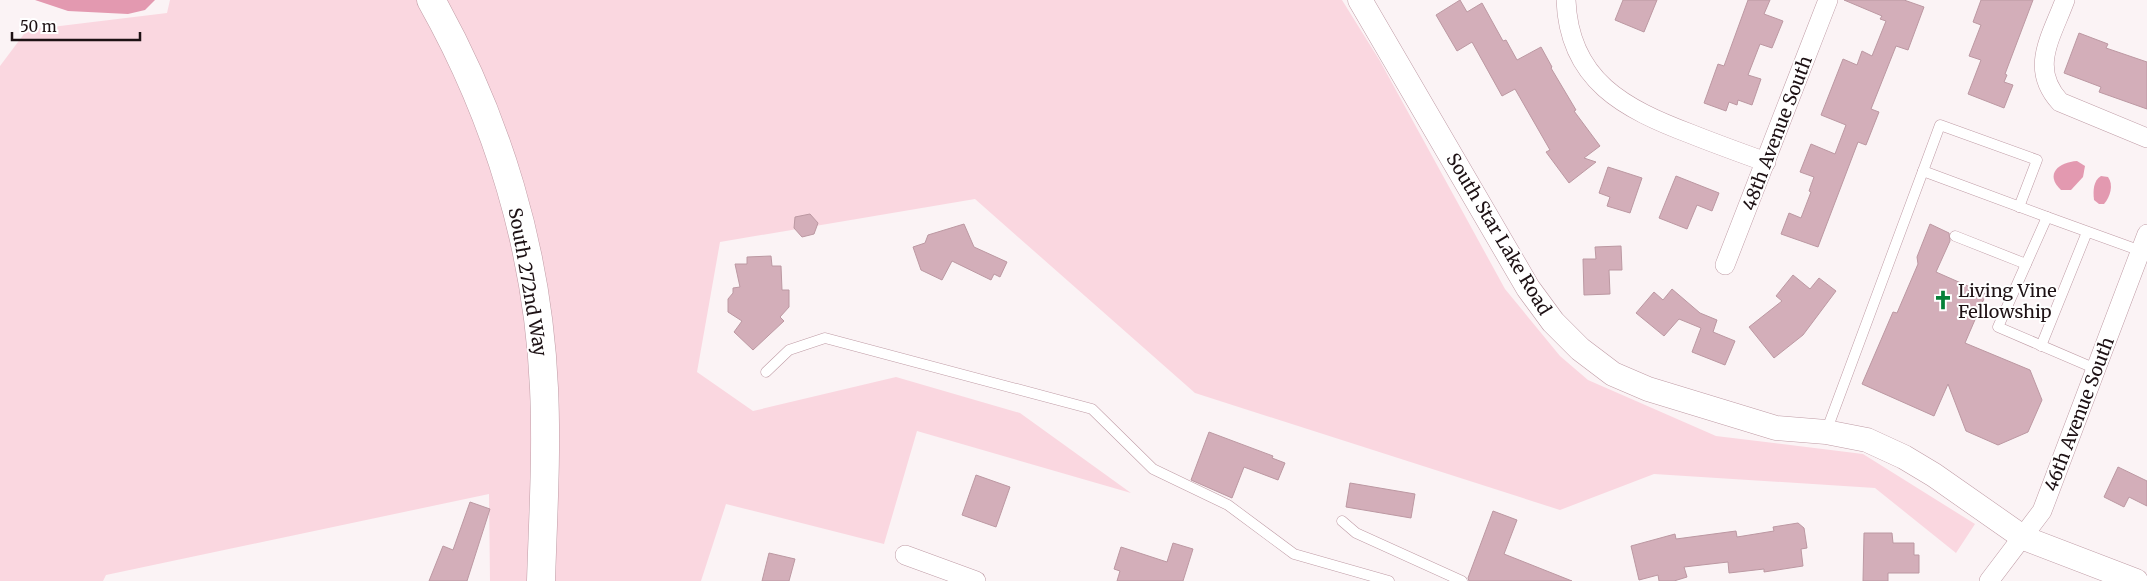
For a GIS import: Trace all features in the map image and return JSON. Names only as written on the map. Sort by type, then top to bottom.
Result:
[{"type":"main road","name":"South 272nd Way","points":[[431,0],[454,40],[494,133],[508,175],[532,282],[540,336],[544,388],[545,476],[541,581]]},
{"type":"street","name":"South Star Lake Road","points":[[1360,0],[1528,288],[1553,322],[1580,349],[1613,374],[1648,389],[1776,428],[1826,432],[1867,440],[1904,457],[1934,475],[2024,538],[2136,581]]},
{"type":"street","points":[[1566,0],[1569,27],[1574,42],[1587,66],[1604,88],[1628,106],[1654,120],[1766,162]]},
{"type":"street","name":"48th Avenue South","points":[[1725,265],[1828,0]]},
{"type":"street","points":[[2065,0],[2043,65],[2047,83],[2060,102],[2147,138]]},
{"type":"street","name":"46th Avenue South","points":[[1989,581],[2024,538],[2042,511],[2144,243]]},
{"type":"street","points":[[905,555],[976,581]]},
{"type":"lane","points":[[1826,432],[1940,125],[2037,160],[2019,208]]},
{"type":"lane","points":[[1923,171],[2087,232],[2144,243]]},
{"type":"lane","points":[[2046,217],[1998,328],[2096,369]]},
{"type":"lane","points":[[2041,346],[2087,232]]},
{"type":"lane","points":[[1955,236],[2026,264]]},
{"type":"lane","points":[[766,372],[789,350],[825,338],[1092,409],[1153,469],[1228,506],[1294,554],[1389,581]]},
{"type":"lane","points":[[1342,521],[1356,533],[1462,581]]},
{"type":"shaded area","points":[[35,0],[155,0],[145,10],[128,14],[68,11]]},
{"type":"shaded area","points":[[170,0],[1342,0],[1380,61],[1505,289],[1560,356],[1588,380],[1716,436],[1863,454],[1975,524],[1956,553],[1875,488],[1654,474],[1560,510],[1195,393],[975,199],[720,242],[697,372],[753,411],[896,377],[1020,413],[1131,493],[917,431],[884,544],[726,504],[701,581],[490,581],[489,494],[106,575],[103,581],[0,581],[0,66],[27,30],[167,13]]},
{"type":"shaded area","points":[[2077,161],[2085,166],[2083,177],[2071,190],[2061,190],[2054,179],[2056,170],[2060,166]]},
{"type":"shaded area","points":[[2101,176],[2108,177],[2111,184],[2108,198],[2104,204],[2099,204],[2094,200],[2095,183]]},
{"type":"building","points":[[1460,0],[1467,12],[1482,3],[1503,41],[1506,40],[1517,60],[1541,47],[1576,110],[1574,111],[1600,146],[1584,158],[1596,162],[1569,183],[1546,152],[1550,150],[1515,89],[1502,96],[1472,42],[1457,51],[1436,15]]},
{"type":"building","points":[[1623,0],[1657,0],[1644,32],[1615,20]]},
{"type":"building","points":[[1748,0],[1770,0],[1764,14],[1783,21],[1772,48],[1760,44],[1748,75],[1761,79],[1752,105],[1738,100],[1737,105],[1729,102],[1726,111],[1704,103],[1718,64],[1724,66]]},
{"type":"building","points":[[1844,0],[1904,0],[1924,7],[1908,50],[1896,46],[1871,109],[1879,112],[1866,145],[1858,142],[1818,247],[1781,234],[1789,213],[1801,218],[1811,192],[1809,191],[1814,177],[1800,172],[1811,144],[1835,154],[1846,125],[1821,115],[1843,59],[1857,65],[1862,51],[1872,56],[1886,21],[1880,19],[1882,16]]},
{"type":"building","points":[[1981,0],[2033,0],[2005,74],[2007,75],[2004,82],[2013,85],[2004,108],[1968,94],[1981,60],[1969,56],[1981,25],[1973,22]]},
{"type":"building","points":[[2079,33],[2108,44],[2106,48],[2147,62],[2147,109],[2099,92],[2101,87],[2064,73]]},
{"type":"building","points":[[1608,167],[1642,178],[1630,213],[1607,206],[1610,197],[1599,193]]},
{"type":"building","points":[[1676,176],[1719,193],[1712,211],[1697,205],[1687,229],[1659,218]]},
{"type":"building","points":[[810,214],[818,223],[814,234],[802,237],[794,228],[795,217]]},
{"type":"building","points":[[964,224],[974,247],[1007,262],[1000,277],[994,274],[991,280],[952,261],[942,280],[921,270],[913,247],[925,243],[928,235]]},
{"type":"building","points":[[1930,224],[1949,233],[1950,241],[1936,272],[1986,294],[1965,343],[2030,370],[2042,400],[2028,432],[1998,445],[1966,431],[1948,384],[1934,416],[1862,384],[1893,312],[1897,313],[1918,264],[1917,257]]},
{"type":"building","points":[[1621,246],[1622,270],[1609,270],[1610,294],[1584,295],[1583,259],[1596,259],[1595,247]]},
{"type":"building","points":[[771,256],[772,266],[781,266],[782,290],[789,290],[789,307],[780,317],[784,321],[753,350],[734,332],[742,321],[728,312],[728,299],[733,293],[733,288],[740,287],[735,264],[747,264],[747,257]]},
{"type":"building","points":[[1793,275],[1810,289],[1819,278],[1836,291],[1803,335],[1774,358],[1749,327],[1782,301],[1776,296]]},
{"type":"building","points":[[1672,289],[1700,313],[1717,320],[1713,332],[1735,341],[1725,365],[1692,352],[1701,328],[1679,319],[1664,336],[1636,313],[1654,292],[1663,300]]},
{"type":"building","points":[[1209,432],[1273,456],[1272,458],[1285,463],[1278,480],[1244,467],[1232,498],[1191,480]]},
{"type":"building","points":[[2118,467],[2147,481],[2147,506],[2129,497],[2124,507],[2104,497]]},
{"type":"building","points":[[976,475],[1010,487],[996,527],[962,515]]},
{"type":"building","points":[[1350,483],[1415,494],[1411,518],[1346,507]]},
{"type":"building","points":[[470,502],[490,509],[467,581],[429,581],[443,546],[453,550]]},
{"type":"building","points":[[1493,511],[1517,520],[1504,554],[1572,581],[1469,581],[1468,578]]},
{"type":"building","points":[[1798,523],[1804,528],[1807,548],[1801,549],[1803,566],[1764,572],[1764,569],[1729,573],[1728,562],[1684,567],[1687,577],[1674,581],[1659,581],[1658,575],[1639,580],[1631,546],[1675,534],[1676,539],[1736,531],[1737,537],[1774,531],[1773,527]]},
{"type":"building","points":[[1864,533],[1892,533],[1893,543],[1914,543],[1914,555],[1919,555],[1919,573],[1888,573],[1888,581],[1863,581]]},
{"type":"building","points":[[1173,543],[1193,549],[1183,581],[1117,581],[1120,571],[1114,569],[1121,547],[1167,562]]},
{"type":"building","points":[[769,553],[795,559],[789,581],[762,581]]},
{"type":"place","name":"Living Vine Fellowship","points":[[1943,300]]}]
